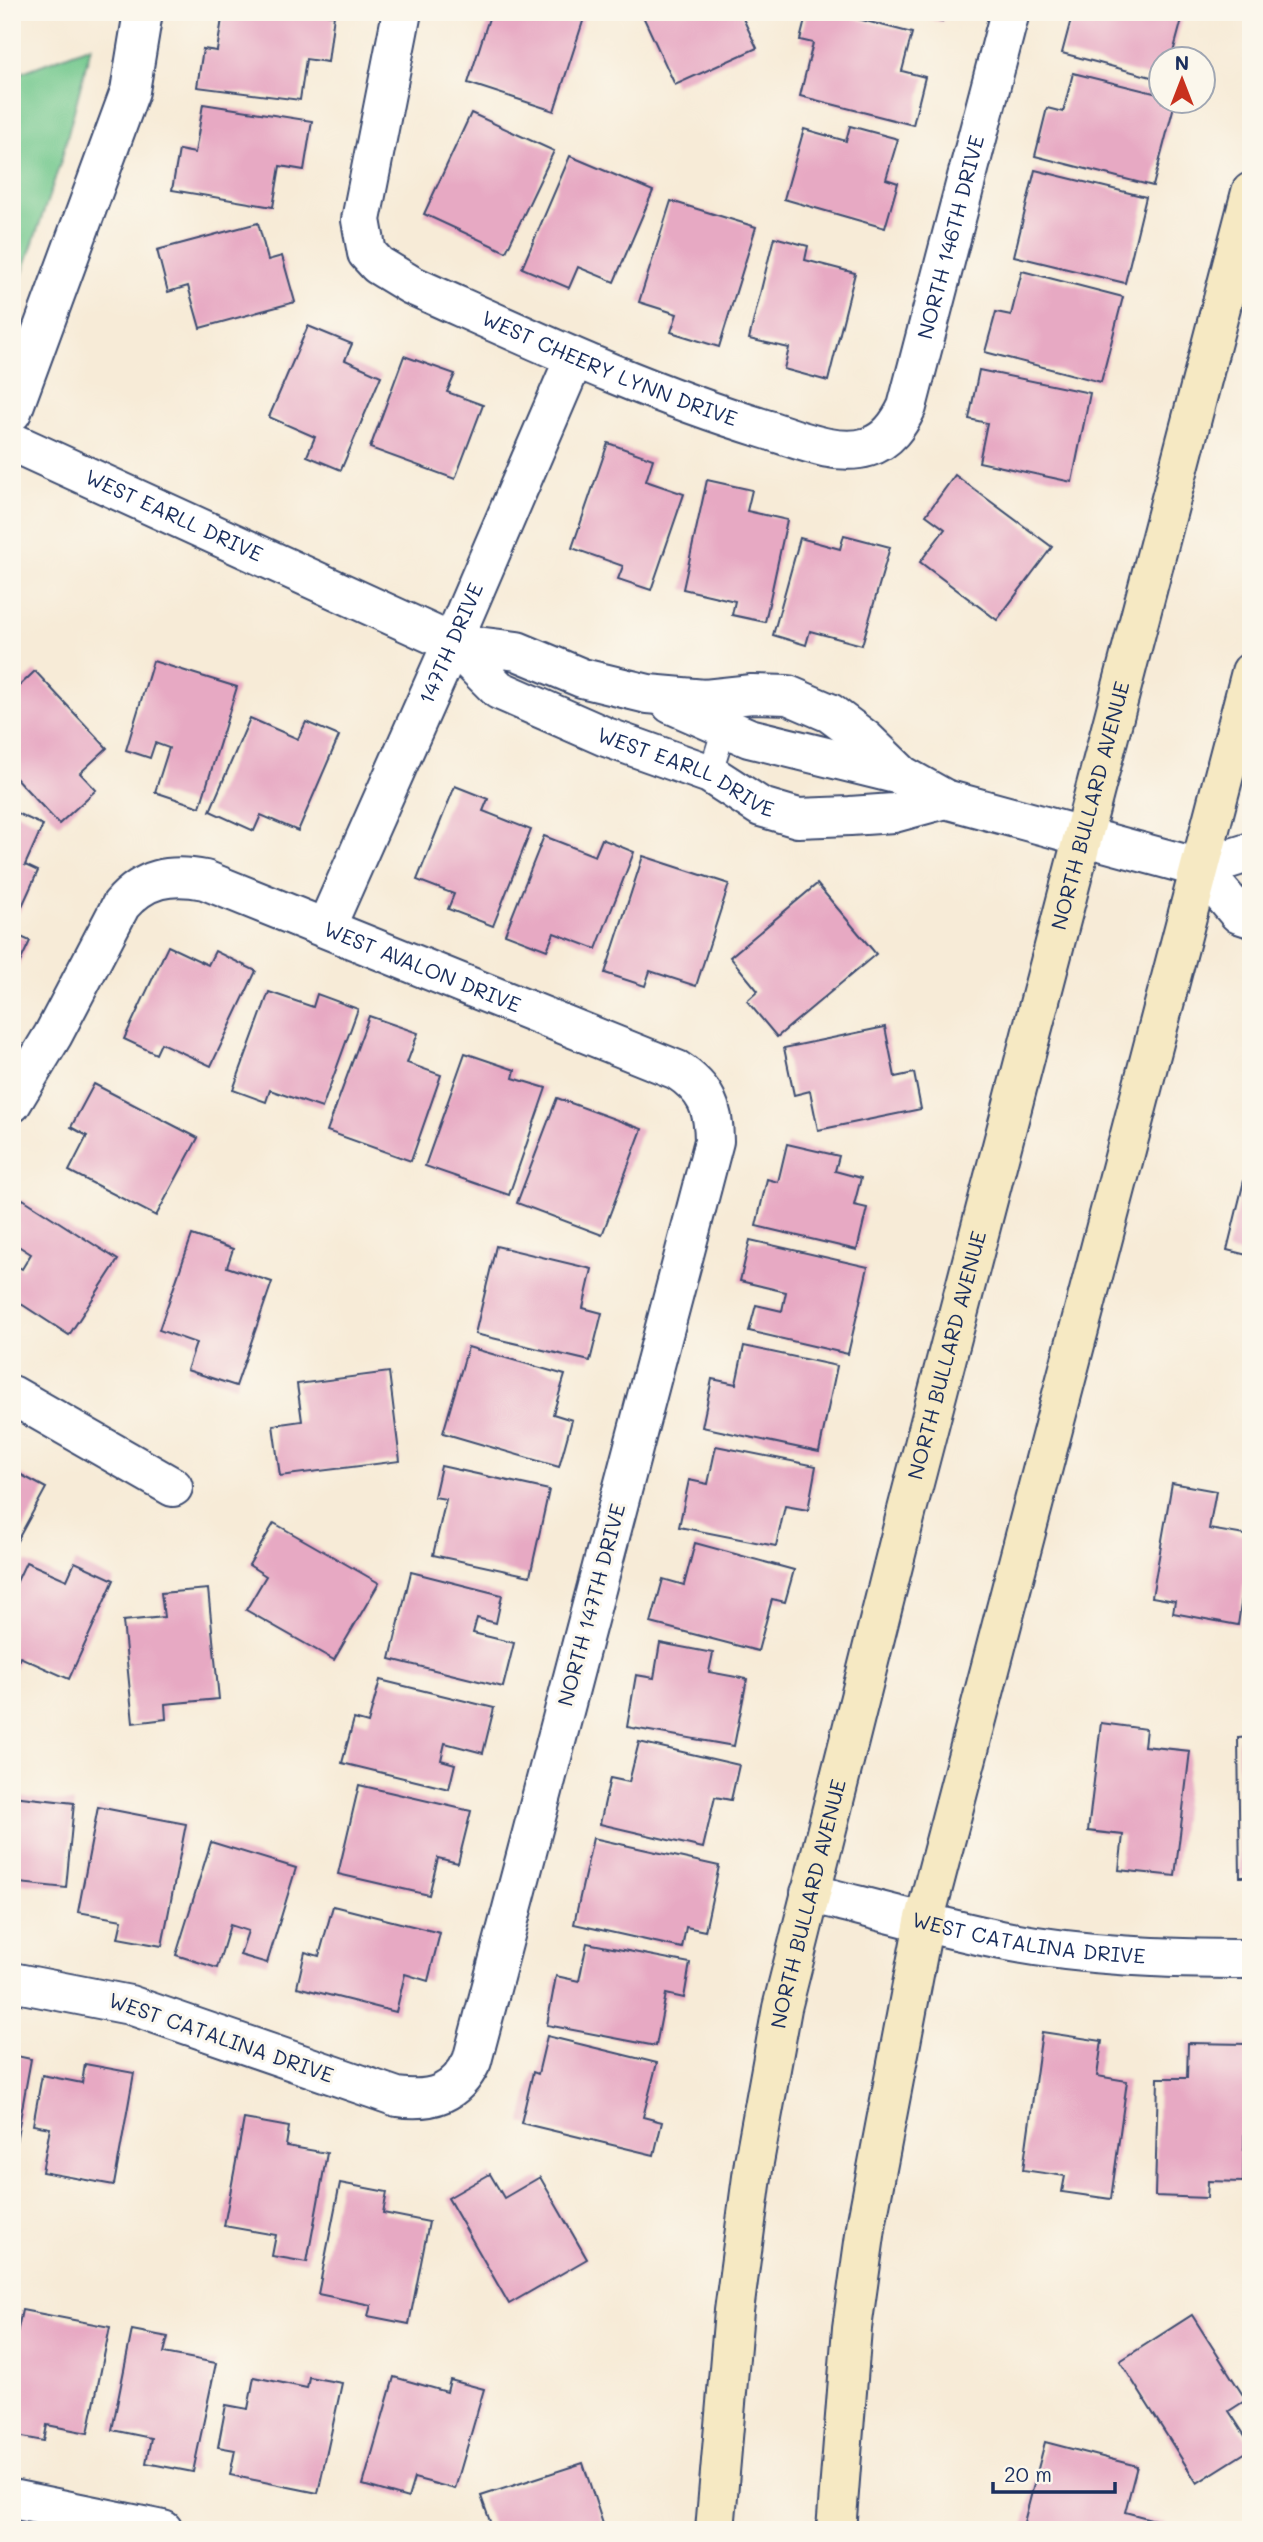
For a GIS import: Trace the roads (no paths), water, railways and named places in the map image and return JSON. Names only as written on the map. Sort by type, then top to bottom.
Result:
[{"type":"main road","name":"NORTH BULLARD AVENUE","points":[[715,2530],[734,2311],[754,2161],[782,2008],[1251,192]]},
{"type":"main road","points":[[836,2530],[849,2356],[867,2221],[924,1922],[1251,672]]},
{"type":"street","points":[[12,412],[130,91],[143,12]]},
{"type":"street","name":"WEST CHEERY LYNN DRIVE","points":[[402,12],[381,128],[363,200],[362,229],[367,253],[391,275],[574,359],[687,404],[805,441],[838,448],[867,447]]},
{"type":"street","name":"NORTH 146TH DRIVE","points":[[867,447],[892,432],[907,407],[1010,12]]},
{"type":"street","name":"147TH DRIVE","points":[[326,927],[574,359]]},
{"type":"street","name":"WEST EARLL DRIVE","points":[[12,442],[452,643],[517,651],[582,678],[648,694],[705,699],[730,711],[749,738],[902,775]]},
{"type":"street","name":"WEST EARLL DRIVE","points":[[452,643],[499,690],[606,737],[710,774],[761,807],[798,818],[894,813],[945,799]]},
{"type":"street","name":"WEST EARLL DRIVE","points":[[730,711],[788,695],[830,713],[866,740],[902,775],[945,799],[1200,868]]},
{"type":"street","points":[[1251,852],[1200,868],[1239,914],[1251,918]]},
{"type":"street","name":"WEST AVALON DRIVE","points":[[12,1103],[76,992],[109,924],[134,890],[166,877],[205,880],[326,927],[659,1062],[692,1080],[703,1090]]},
{"type":"street","name":"NORTH 147TH DRIVE","points":[[427,2099],[455,2087],[472,2062],[714,1142],[713,1116],[703,1090]]},
{"type":"street","points":[[12,1395],[173,1487]]},
{"type":"street","name":"WEST CATALINA DRIVE","points":[[810,1893],[1001,1940],[1131,1957],[1251,1959]]},
{"type":"street","name":"WEST CATALINA DRIVE","points":[[12,1982],[130,2005],[380,2092],[427,2099]]},
{"type":"street","points":[[29,2511],[163,2530]]},
{"type":"lane","points":[[710,774],[730,711]]}]
